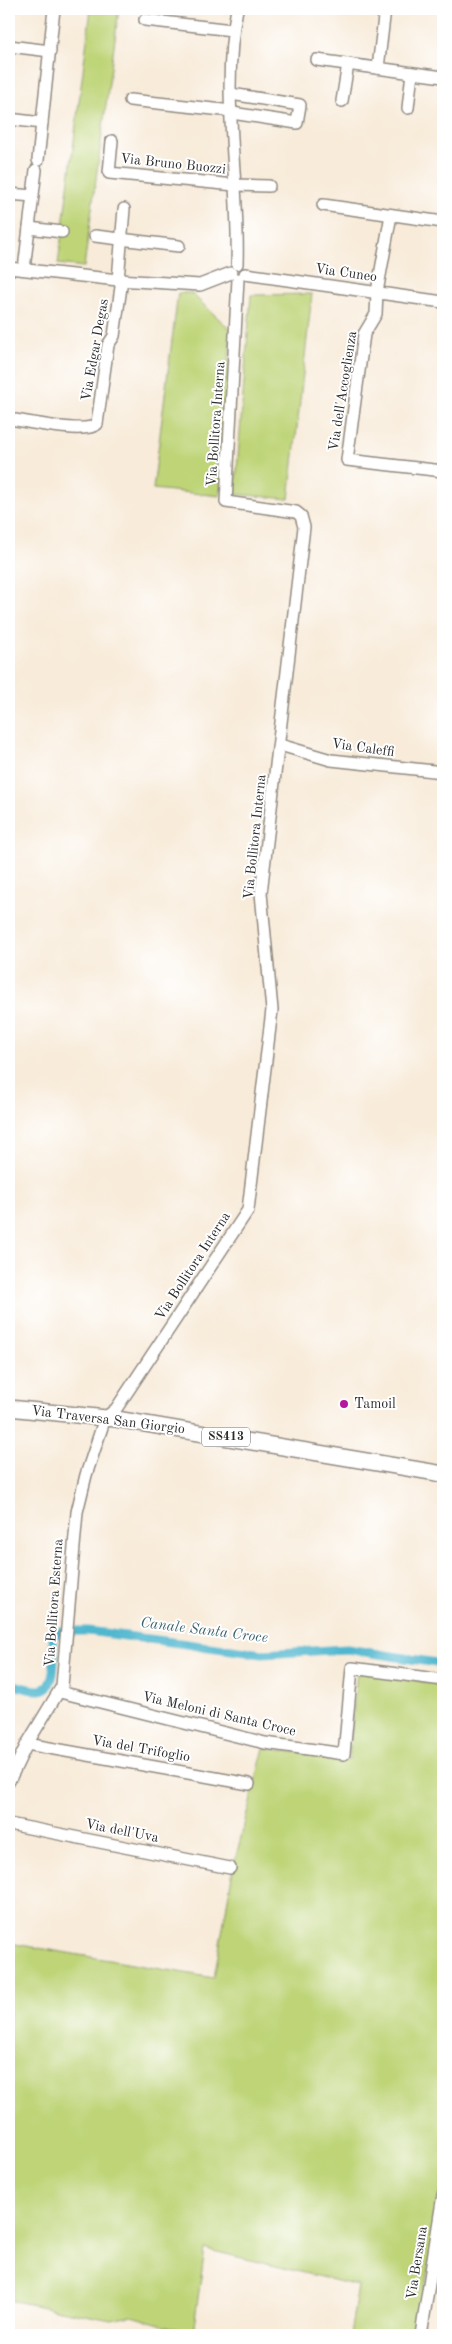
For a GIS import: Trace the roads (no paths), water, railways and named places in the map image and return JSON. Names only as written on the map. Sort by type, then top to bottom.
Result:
[{"type":"main road","name":"Via Traversa San Giorgio","points":[[9,1408],[105,1418],[443,1474]]},
{"type":"street","points":[[24,269],[54,9]]},
{"type":"street","name":"Via Bollitora Interna","points":[[105,1418],[116,1409],[248,1210],[272,1010],[262,893],[304,524],[296,512],[226,502],[238,272],[231,94],[232,30],[237,9]]},
{"type":"street","points":[[378,68],[385,9]]},
{"type":"street","points":[[145,20],[232,30]]},
{"type":"street","points":[[9,46],[50,50]]},
{"type":"street","points":[[317,60],[443,77]]},
{"type":"street","points":[[342,101],[348,64]]},
{"type":"street","points":[[408,108],[412,73]]},
{"type":"street","points":[[130,100],[232,112],[297,123],[300,105],[231,94]]},
{"type":"street","points":[[9,120],[42,123]]},
{"type":"street","name":"Via Bruno Buozzi","points":[[112,141],[109,173],[235,185]]},
{"type":"street","points":[[235,185],[269,186]]},
{"type":"street","points":[[9,194],[33,196]]},
{"type":"street","points":[[323,205],[443,222]]},
{"type":"street","points":[[120,280],[124,208]]},
{"type":"street","points":[[377,292],[391,215]]},
{"type":"street","points":[[29,228],[62,232]]},
{"type":"street","points":[[96,236],[179,246]]},
{"type":"street","points":[[9,268],[120,280],[200,285],[238,272]]},
{"type":"street","name":"Via Cuneo","points":[[238,272],[443,302]]},
{"type":"street","name":"Via Edgar Degas","points":[[9,419],[77,428],[92,428],[97,424],[108,345],[114,336],[120,280]]},
{"type":"street","name":"Via dell'Accoglienza","points":[[377,292],[376,314],[364,334],[347,460],[443,471]]},
{"type":"street","name":"Via Caleffi","points":[[280,745],[331,760],[443,772]]},
{"type":"street","name":"Via Bollitora Esterna","points":[[9,1781],[27,1744],[60,1692],[63,1680],[77,1512],[86,1475],[105,1418]]},
{"type":"street","name":"Via Meloni di Santa Croce","points":[[60,1692],[265,1743],[344,1754],[352,1668],[443,1680]]},
{"type":"street","name":"Via del Trifoglio","points":[[27,1744],[249,1784]]},
{"type":"street","name":"Via dell'Uva","points":[[9,1824],[230,1868]]},
{"type":"street","name":"Via Bersana","points":[[420,2335],[443,2195]]},
{"type":"waterway","name":"Canale Santa Croce","points":[[9,1683],[32,1690],[46,1688],[50,1683],[54,1668],[53,1637],[61,1631],[88,1631],[262,1654],[347,1649],[443,1664]]},
{"type":"place","name":"Tamoil","points":[[344,1404]]}]
